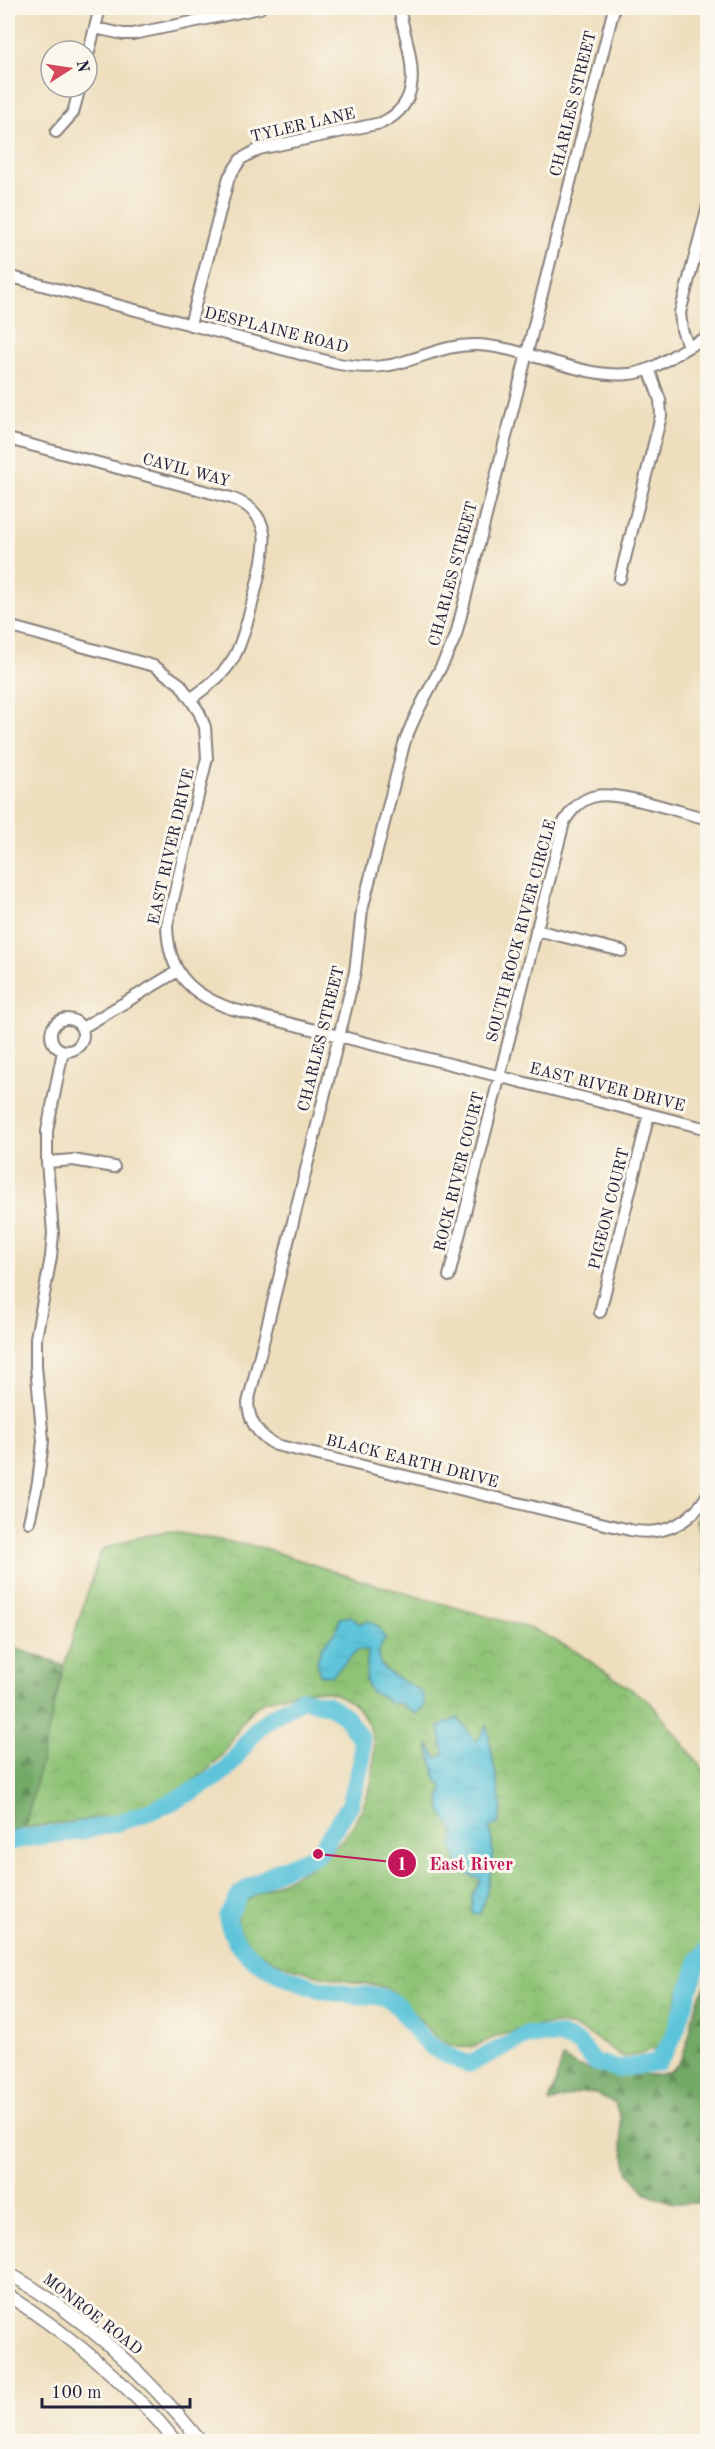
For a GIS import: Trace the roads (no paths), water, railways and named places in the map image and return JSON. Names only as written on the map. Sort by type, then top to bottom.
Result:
[{"type":"main road","name":"MONROE ROAD","points":[[8,2273],[75,2319],[126,2360],[201,2442]]},
{"type":"main road","name":"MONROE ROAD","points":[[8,2295],[115,2375],[176,2442]]},
{"type":"street","points":[[92,39],[100,8]]},
{"type":"street","points":[[95,28],[132,34],[260,8]]},
{"type":"street","name":"TYLER LANE","points":[[190,325],[229,177],[241,159],[259,149],[381,123],[391,119],[405,106],[410,96],[413,76],[399,8]]},
{"type":"street","name":"CHARLES STREET","points":[[268,1317],[339,1036],[357,957],[362,910],[404,744],[411,723],[447,657],[456,635],[614,8]]},
{"type":"street","points":[[56,132],[73,113],[77,99]]},
{"type":"street","points":[[688,346],[682,330],[681,313],[708,206]]},
{"type":"street","name":"DESPLAINE ROAD","points":[[8,276],[334,363],[366,367],[406,362],[430,352],[462,345],[496,347],[602,373],[624,374],[649,369],[688,346],[708,338]]},
{"type":"street","points":[[620,578],[661,416],[660,400],[649,369]]},
{"type":"street","name":"CAVIL WAY","points":[[8,439],[231,498],[250,508],[257,516],[264,533],[265,550],[241,641],[226,669],[192,698]]},
{"type":"street","name":"EAST RIVER DRIVE","points":[[8,626],[154,666],[180,684],[192,698],[205,727],[207,758],[167,925],[170,952],[178,971],[188,985],[210,1002],[708,1129]]},
{"type":"street","name":"SOUTH ROCK RIVER CIRCLE","points":[[500,1077],[564,822],[576,806],[585,800],[605,795],[617,796],[708,819]]},
{"type":"street","points":[[536,930],[622,951]]},
{"type":"street","points":[[82,1028],[178,971]]},
{"type":"street","points":[[63,1020],[74,1021],[82,1028],[83,1040],[76,1049],[63,1051],[55,1046],[51,1036],[55,1025],[63,1020]]},
{"type":"street","points":[[29,1522],[38,1482],[43,1441],[36,1366],[36,1338],[51,1257],[53,1233],[46,1162],[47,1131],[63,1051]]},
{"type":"street","name":"ROCK RIVER COURT","points":[[449,1276],[500,1077]]},
{"type":"street","name":"PIGEON COURT","points":[[600,1312],[649,1114]]},
{"type":"street","points":[[46,1162],[73,1160],[114,1167]]},
{"type":"street","name":"BLACK EARTH DRIVE","points":[[268,1317],[248,1403],[251,1420],[258,1432],[276,1445],[638,1532],[658,1531],[678,1524],[693,1514],[708,1494]]},
{"type":"water","points":[[351,1616],[358,1623],[369,1621],[379,1627],[385,1638],[379,1649],[382,1666],[422,1692],[425,1705],[416,1714],[399,1703],[389,1703],[371,1692],[366,1681],[368,1650],[357,1650],[332,1676],[320,1675],[317,1661],[321,1648],[335,1633],[340,1618]]},
{"type":"water","points":[[458,1718],[476,1742],[487,1726],[502,1810],[498,1824],[489,1828],[493,1850],[492,1861],[480,1914],[472,1913],[472,1895],[481,1880],[462,1872],[451,1847],[455,1832],[442,1812],[440,1801],[443,1788],[436,1779],[428,1744],[437,1758],[444,1754],[439,1727]]},
{"type":"waterway","points":[[8,1842],[116,1823],[170,1803],[224,1771],[259,1728],[276,1714],[302,1699],[328,1705],[345,1716],[361,1739],[362,1760],[350,1805],[318,1854],[279,1870],[241,1893],[227,1917],[234,1937],[244,1951],[271,1970],[321,1989],[389,2000],[399,2008],[420,2036],[430,2045],[446,2055],[469,2064],[528,2035],[560,2036],[578,2043],[595,2062],[618,2069],[658,2062],[674,2036],[699,1960],[708,1949]]},
{"type":"place","name":"East River","points":[[318,1854]]}]
